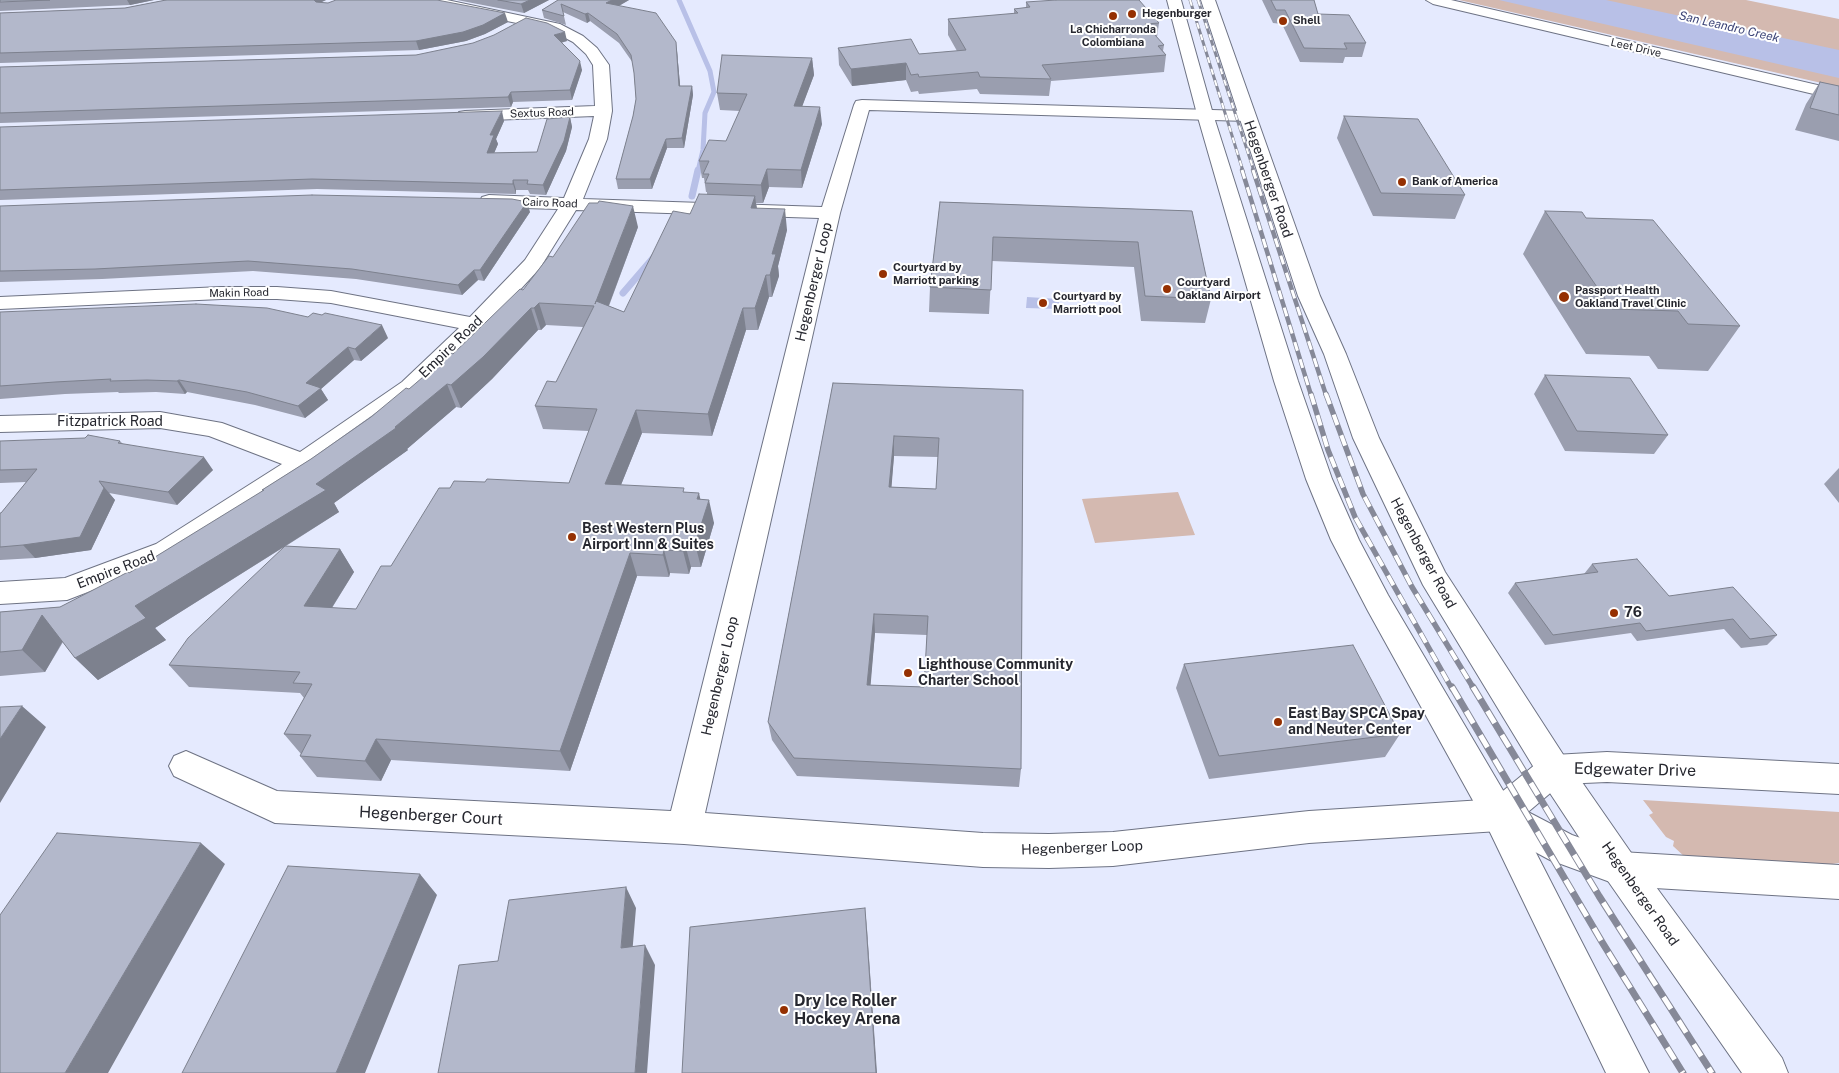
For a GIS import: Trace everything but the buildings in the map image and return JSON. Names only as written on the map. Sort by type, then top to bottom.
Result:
[{"type":"street","name":"Empire Road","points":[[0,593],[67,589],[166,551],[303,462],[410,387],[475,324],[532,264],[570,204],[586,171],[598,139],[604,111],[601,66],[592,51],[578,39],[555,27],[426,0]]},
{"type":"street","points":[[1174,0],[1205,114],[1286,380],[1322,487],[1345,540],[1378,603],[1499,814],[1628,1073]]},
{"type":"street","name":"Hegenberger Road","points":[[1208,0],[1309,296],[1335,354],[1366,438],[1433,577],[1554,770],[1621,869],[1767,1073]]},
{"type":"street","name":"Leet Drive","points":[[1433,0],[1839,95]]},
{"type":"street","points":[[505,31],[548,8]]},
{"type":"street","name":"Hegenberger Loop","points":[[1247,116],[862,105],[830,213],[684,828],[983,850],[1049,851],[1113,849],[1309,827],[1499,814]]},
{"type":"street","name":"Sextus Road","points":[[445,116],[604,111]]},
{"type":"street","name":"Cairo Road","points":[[473,201],[830,213]]},
{"type":"street","name":"Makin Road","points":[[0,303],[277,292],[331,297],[475,324]]},
{"type":"street","name":"Fitzpatrick Road","points":[[0,424],[160,420],[213,428],[303,462]]},
{"type":"street","name":"Hegenberger Court","points":[[186,766],[275,807],[684,828]]},
{"type":"street","name":"Edgewater Drive","points":[[1499,814],[1554,770],[1607,767],[1839,779]]},
{"type":"street","points":[[1499,814],[1563,848],[1621,869],[1839,882]]},
{"type":"shaded area","points":[[1459,0],[1746,0],[1839,19],[1839,87]]},
{"type":"shaded area","points":[[1178,492],[1195,535],[1095,543],[1082,499]]},
{"type":"shaded area","points":[[1643,800],[1839,812],[1839,863],[1825,865],[1686,858],[1673,846],[1674,841],[1666,837],[1649,815],[1653,813]]},
{"type":"water","name":"San Leandro Creek","points":[[1499,0],[1606,0],[1839,50],[1839,78]]},
{"type":"water","name":"Courtyard by Marriott pool","points":[[1027,297],[1059,299],[1059,309],[1026,308]]},
{"type":"waterway","points":[[679,0],[710,71],[714,92],[705,113],[703,150],[698,171]]},
{"type":"waterway","points":[[692,196],[698,170]]},
{"type":"waterway","points":[[623,293],[654,257]]},
{"type":"railway","points":[[1190,0],[1243,171]]},
{"type":"railway","points":[[1198,0],[1254,171]]},
{"type":"railway","points":[[1242,170],[1311,395]]},
{"type":"railway","points":[[1253,170],[1326,395]]},
{"type":"railway","points":[[1311,394],[1328,450],[1355,517],[1452,689]]},
{"type":"railway","points":[[1326,394],[1363,494],[1412,587],[1474,689]]},
{"type":"railway","points":[[1452,687],[1602,942],[1683,1073]]},
{"type":"railway","points":[[1473,687],[1599,896],[1712,1073]]},
{"type":"place","name":"Hegenburger","points":[[1132,14]]},
{"type":"place","name":"La Chicharronda Colombiana","points":[[1113,16]]},
{"type":"place","name":"Shell","points":[[1283,21]]},
{"type":"place","name":"Bank of America","points":[[1402,182]]},
{"type":"place","name":"Courtyard by Marriott parking","points":[[883,274]]},
{"type":"place","name":"Courtyard Oakland Airport","points":[[1167,289]]},
{"type":"place","name":"Passport Health Oakland Travel Clinic","points":[[1564,297]]},
{"type":"place","name":"Courtyard by Marriott pool","points":[[1043,303]]},
{"type":"place","name":"Best Western Plus Airport Inn & Suites","points":[[572,537]]},
{"type":"place","name":"76","points":[[1614,613]]},
{"type":"place","name":"Lighthouse Community Charter School","points":[[908,673]]},
{"type":"place","name":"East Bay SPCA Spay and Neuter Center","points":[[1278,722]]},
{"type":"place","name":"Dry Ice Roller Hockey Arena","points":[[784,1010]]}]
